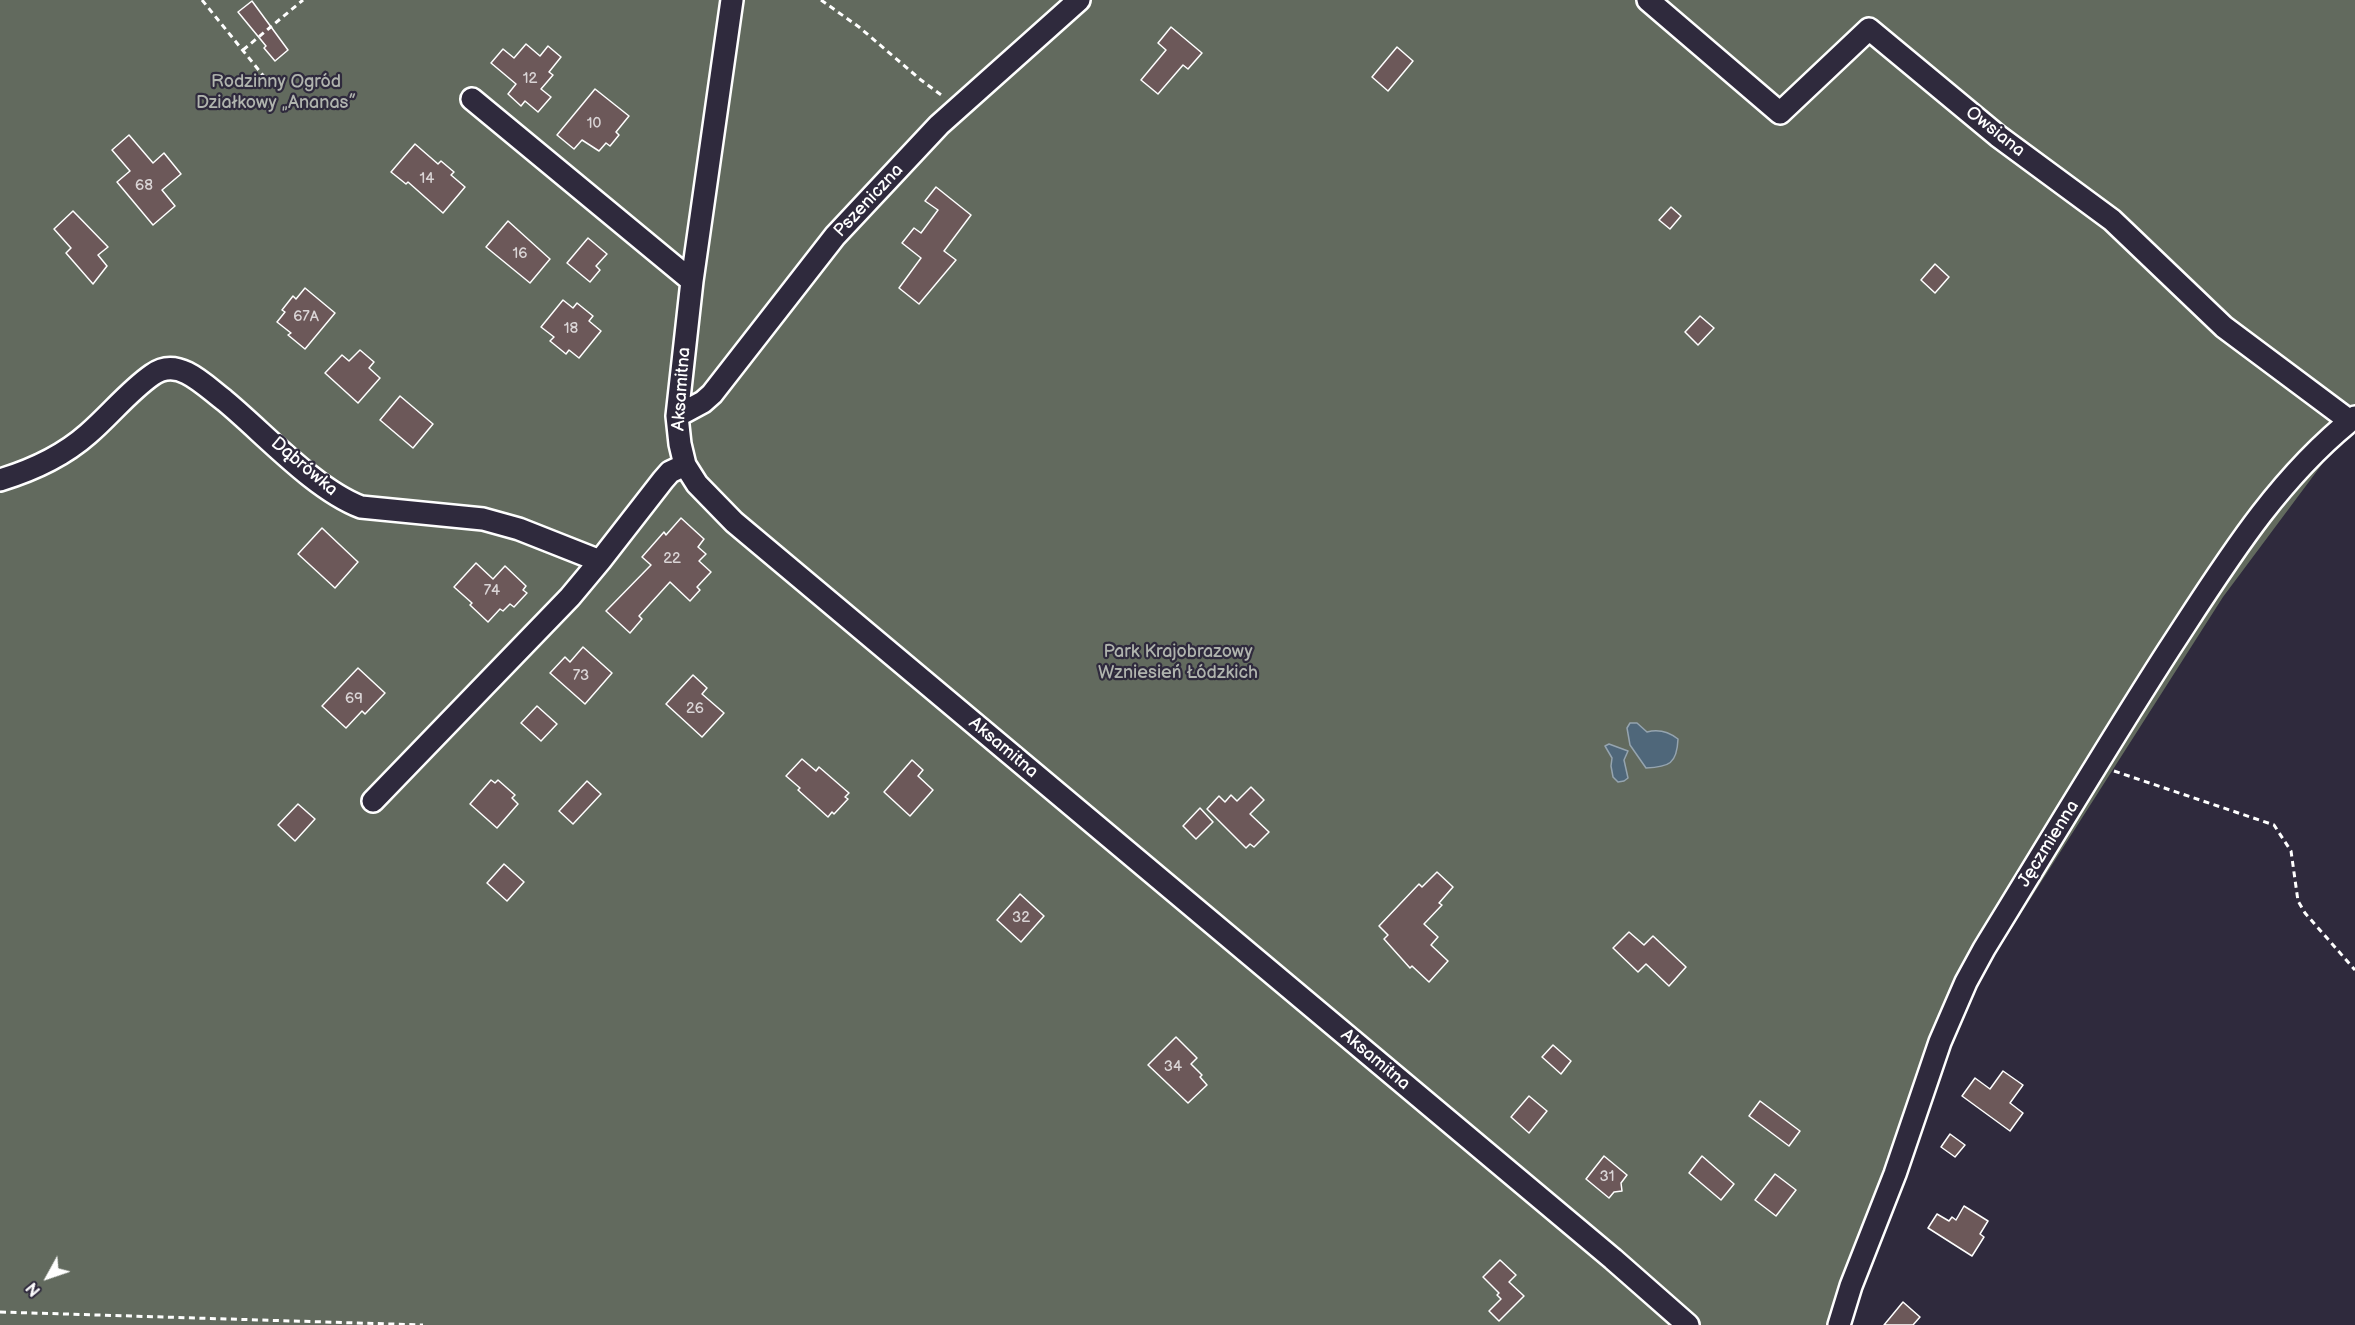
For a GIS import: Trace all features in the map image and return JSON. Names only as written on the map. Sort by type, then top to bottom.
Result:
[{"type":"street","name":"Aksamitna","points":[[732,0],[692,281],[677,416],[685,465],[697,484],[734,522],[1613,1259],[1688,1325]]},
{"type":"street","name":"Pszeniczna","points":[[677,416],[703,402],[712,394],[835,236],[959,107],[1079,0]]},
{"type":"street","name":"Owsiana","points":[[1648,0],[1780,113],[1869,29],[1998,136],[2112,220],[2224,327],[2353,419]]},
{"type":"street","points":[[472,99],[692,281]]},
{"type":"street","name":"Dąbrówka","points":[[0,480],[53,460],[88,434],[148,378],[162,370],[172,368],[186,372],[200,381],[254,425],[309,475],[350,503],[361,507],[483,519],[519,529],[600,561]]},
{"type":"street","name":"Jęczmienna","points":[[1839,1325],[1851,1286],[1895,1174],[1952,1012],[1984,949],[2099,762],[2244,534],[2291,477],[2353,419]]},
{"type":"street","points":[[373,801],[570,597],[670,472],[685,465]]},
{"type":"path","points":[[202,0],[270,84]]},
{"type":"path","points":[[243,50],[303,0]]},
{"type":"path","points":[[821,0],[859,27],[921,80],[959,107]]},
{"type":"path","points":[[2099,762],[2117,772],[2274,825],[2291,851],[2298,901],[2305,913],[2355,970]]},
{"type":"path","points":[[0,1312],[423,1325]]},
{"type":"green space","name":"Park Krajobrazowy Wzniesień Łódzkich","points":[[0,0],[2355,0],[2355,420],[2223,597],[1969,995],[1838,1325],[0,1325]]},
{"type":"water","points":[[1630,723],[1637,723],[1647,732],[1663,732],[1678,739],[1674,759],[1661,767],[1646,768],[1630,745],[1627,728]]},
{"type":"water","points":[[1609,744],[1628,751],[1624,760],[1628,778],[1624,781],[1618,782],[1613,777],[1612,758],[1605,746]]},
{"type":"building","points":[[252,1],[288,50],[275,61],[264,48],[266,46],[238,12]]},
{"type":"building","points":[[1171,27],[1202,53],[1188,69],[1183,65],[1158,94],[1141,80],[1166,50],[1158,43]]},
{"type":"building","points":[[526,44],[540,56],[548,46],[561,57],[549,72],[553,75],[541,89],[551,97],[538,112],[525,101],[521,106],[508,94],[516,84],[491,63],[503,49],[514,58]]},
{"type":"building","points":[[1397,47],[1413,61],[1388,91],[1372,77]]},
{"type":"building","points":[[595,89],[629,116],[616,132],[619,135],[610,146],[606,143],[599,151],[582,140],[574,149],[557,135]]},
{"type":"building","points":[[129,135],[153,163],[164,153],[181,174],[162,190],[175,206],[153,225],[117,182],[130,171],[112,150]]},
{"type":"building","points":[[415,144],[438,164],[441,161],[454,172],[451,175],[465,187],[443,213],[408,182],[406,184],[391,172]]},
{"type":"building","points":[[936,187],[971,215],[944,251],[956,260],[919,304],[899,288],[921,258],[902,243],[914,228],[921,233],[938,210],[925,201]]},
{"type":"building","points":[[1671,207],[1681,216],[1670,229],[1659,220]]},
{"type":"building","points":[[73,211],[108,247],[98,255],[107,266],[93,284],[66,253],[71,248],[54,229]]},
{"type":"building","points":[[508,221],[550,259],[530,283],[486,247]]},
{"type":"building","points":[[588,238],[607,254],[596,266],[600,270],[590,282],[567,263]]},
{"type":"building","points":[[1935,264],[1949,277],[1935,293],[1921,280]]},
{"type":"building","points":[[305,288],[335,313],[305,349],[277,322],[285,312],[282,310],[293,296],[296,299]]},
{"type":"building","points":[[563,300],[573,308],[577,303],[593,316],[589,321],[601,331],[579,358],[569,350],[566,354],[550,341],[554,337],[541,327]]},
{"type":"building","points":[[1700,316],[1714,328],[1698,345],[1685,332]]},
{"type":"building","points":[[360,350],[374,362],[369,368],[380,378],[358,403],[325,373],[342,355],[349,361]]},
{"type":"building","points":[[400,396],[433,424],[413,448],[380,420]]},
{"type":"building","points":[[681,518],[704,539],[698,547],[706,554],[699,561],[711,572],[697,587],[700,590],[690,601],[670,582],[639,616],[642,619],[630,633],[606,611],[651,565],[642,557],[664,532],[666,535]]},
{"type":"building","points":[[322,528],[358,562],[335,588],[298,554]]},
{"type":"building","points":[[476,563],[493,579],[505,566],[526,586],[523,590],[527,593],[514,607],[510,604],[503,611],[500,609],[488,622],[454,587]]},
{"type":"building","points":[[583,647],[612,673],[585,704],[550,673],[565,657],[570,662]]},
{"type":"building","points":[[358,668],[385,693],[365,714],[362,711],[346,728],[322,706]]},
{"type":"building","points":[[693,675],[707,688],[702,694],[724,713],[702,737],[666,704]]},
{"type":"building","points":[[537,706],[557,724],[541,741],[521,723]]},
{"type":"building","points":[[802,759],[816,771],[819,767],[849,793],[845,797],[848,799],[834,814],[832,812],[828,817],[786,776]]},
{"type":"building","points":[[912,760],[923,770],[918,776],[933,790],[910,816],[884,792]]},
{"type":"building","points":[[491,780],[495,783],[498,780],[515,795],[512,798],[518,804],[497,828],[470,804]]},
{"type":"building","points":[[587,781],[601,794],[573,824],[559,811]]},
{"type":"building","points":[[1251,787],[1264,800],[1250,814],[1269,832],[1254,847],[1250,844],[1246,848],[1207,809],[1219,796],[1225,802],[1231,795],[1237,801]]},
{"type":"building","points":[[298,804],[315,819],[295,841],[278,825]]},
{"type":"building","points":[[1200,808],[1213,822],[1196,839],[1183,826]]},
{"type":"building","points":[[504,864],[524,882],[507,901],[487,883]]},
{"type":"building","points":[[1437,872],[1453,887],[1439,903],[1442,905],[1424,924],[1438,937],[1431,945],[1448,961],[1429,982],[1412,966],[1410,968],[1384,939],[1388,935],[1379,926],[1419,884],[1422,887]]},
{"type":"building","points":[[1020,894],[1044,916],[1021,942],[997,920]]},
{"type":"building","points":[[1629,932],[1644,945],[1653,936],[1686,967],[1669,986],[1646,964],[1638,972],[1613,948]]},
{"type":"building","points":[[1176,1037],[1197,1058],[1191,1064],[1202,1075],[1200,1077],[1207,1085],[1188,1103],[1148,1065]]},
{"type":"building","points":[[1553,1045],[1571,1061],[1561,1074],[1542,1057]]},
{"type":"building","points":[[2003,1071],[2023,1085],[2010,1103],[2023,1113],[2010,1131],[1962,1096],[1975,1078],[1990,1089]]},
{"type":"building","points":[[1529,1096],[1547,1111],[1529,1133],[1511,1117]]},
{"type":"building","points":[[1760,1101],[1800,1131],[1789,1146],[1749,1116]]},
{"type":"building","points":[[1950,1134],[1965,1145],[1955,1157],[1941,1147]]},
{"type":"building","points":[[1604,1156],[1627,1175],[1621,1183],[1622,1191],[1614,1192],[1609,1198],[1586,1179]]},
{"type":"building","points":[[1702,1156],[1734,1184],[1721,1200],[1689,1173]]},
{"type":"building","points":[[1775,1174],[1796,1190],[1776,1216],[1755,1200]]},
{"type":"building","points":[[1964,1206],[1988,1221],[1980,1234],[1984,1237],[1972,1256],[1928,1228],[1937,1214],[1949,1221],[1952,1217],[1956,1220]]},
{"type":"building","points":[[1500,1260],[1516,1275],[1509,1282],[1524,1296],[1499,1321],[1489,1311],[1501,1299],[1497,1295],[1499,1293],[1483,1277]]},
{"type":"building","points":[[1903,1302],[1920,1317],[1913,1325],[1884,1325]]},
{"type":"park label","name":"Rodzinny Ogród Działkowy „Ananas”","points":[[276,92]]}]
